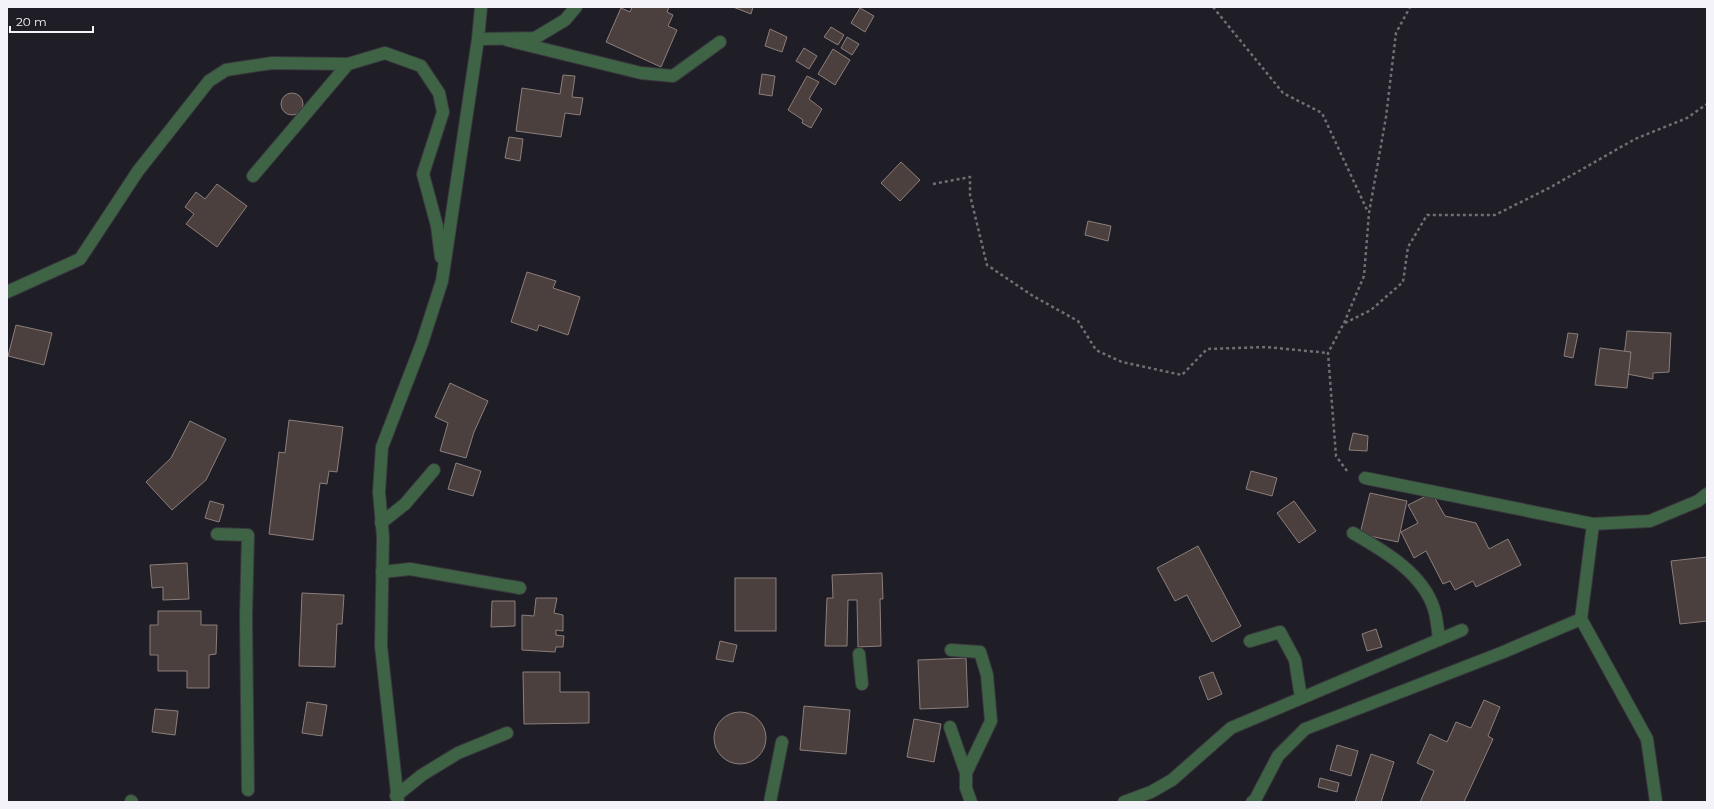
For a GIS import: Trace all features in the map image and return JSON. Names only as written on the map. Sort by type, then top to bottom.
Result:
[{"type":"street","points":[[397,799],[381,646],[382,572],[379,492],[382,446],[422,343],[442,281],[478,39],[481,7]]},
{"type":"street","points":[[478,39],[507,40],[535,38],[565,20],[576,7]]},
{"type":"street","points":[[507,40],[641,73],[673,76],[720,42]]},
{"type":"street","points":[[7,292],[80,259],[138,170],[209,81],[226,70],[272,63],[348,64],[385,53],[422,66],[439,93],[443,112],[423,174],[437,226],[443,272]]},
{"type":"street","points":[[253,176],[348,64]]},
{"type":"street","points":[[381,523],[405,504],[434,470]]},
{"type":"street","points":[[1365,478],[1593,524],[1650,521],[1698,501],[1707,494]]},
{"type":"street","points":[[1593,524],[1581,619],[1647,738],[1656,802]]},
{"type":"street","points":[[1353,533],[1383,551],[1420,582],[1434,609],[1439,640]]},
{"type":"street","points":[[216,534],[248,535],[246,709],[248,790]]},
{"type":"street","points":[[382,572],[410,569],[520,588]]},
{"type":"street","points":[[1252,802],[1255,800],[1278,756],[1305,729],[1501,653],[1581,619]]},
{"type":"street","points":[[1124,802],[1151,792],[1172,780],[1232,728],[1462,630]]},
{"type":"street","points":[[1250,641],[1280,632],[1294,660],[1301,698]]},
{"type":"street","points":[[951,650],[980,652],[987,675],[991,721],[966,773]]},
{"type":"street","points":[[860,654],[862,684]]},
{"type":"street","points":[[950,727],[966,773],[966,788],[970,802]]},
{"type":"street","points":[[397,799],[422,775],[458,753],[507,733]]},
{"type":"street","points":[[770,802],[782,742]]},
{"type":"path","points":[[1213,7],[1283,93],[1322,113],[1369,213]]},
{"type":"path","points":[[1365,478],[1350,476],[1336,456],[1328,353],[1344,323],[1364,276],[1369,213],[1386,117],[1396,33],[1410,7]]},
{"type":"path","points":[[1344,323],[1371,310],[1403,282],[1408,247],[1427,215],[1495,215],[1551,187],[1635,139],[1687,118],[1707,104]]},
{"type":"path","points":[[933,184],[970,177],[970,195],[987,265],[1033,296],[1078,321],[1096,350],[1122,362],[1182,375],[1207,349],[1266,347],[1328,353]]},
{"type":"building","points":[[632,7],[669,7],[667,12],[673,15],[668,26],[677,30],[661,67],[606,42],[621,8],[630,12]]},
{"type":"building","points":[[733,7],[753,7],[751,14]]},
{"type":"building","points":[[860,8],[874,16],[865,32],[851,23]]},
{"type":"building","points":[[831,27],[844,35],[838,45],[824,37]]},
{"type":"building","points":[[770,29],[787,37],[782,52],[765,46]]},
{"type":"building","points":[[847,37],[859,44],[852,55],[841,48]]},
{"type":"building","points":[[804,48],[817,56],[809,69],[796,61]]},
{"type":"building","points":[[833,49],[850,60],[835,85],[818,74]]},
{"type":"building","points":[[762,74],[775,76],[772,96],[759,94]]},
{"type":"building","points":[[563,75],[575,76],[572,97],[583,98],[580,115],[565,113],[561,137],[516,131],[522,88],[560,94]]},
{"type":"building","points":[[807,76],[819,82],[809,99],[822,109],[811,128],[802,123],[803,120],[788,110]]},
{"type":"building","points":[[292,93],[300,96],[303,104],[300,112],[292,115],[284,112],[281,104],[284,96]]},
{"type":"building","points":[[509,137],[523,139],[520,161],[505,158]]},
{"type":"building","points":[[901,162],[920,180],[900,201],[881,183]]},
{"type":"building","points":[[217,184],[247,206],[217,247],[186,224],[194,214],[185,207],[196,192],[205,199]]},
{"type":"building","points":[[1088,221],[1111,226],[1108,241],[1085,235]]},
{"type":"building","points":[[527,272],[556,281],[553,288],[580,297],[568,335],[539,325],[537,331],[511,322]]},
{"type":"building","points":[[16,325],[52,333],[44,365],[8,356]]},
{"type":"building","points":[[1627,331],[1671,333],[1669,372],[1653,373],[1653,379],[1622,373]]},
{"type":"building","points":[[1568,333],[1578,334],[1573,358],[1564,356]]},
{"type":"building","points":[[1600,348],[1631,352],[1627,388],[1595,385]]},
{"type":"building","points":[[450,383],[488,401],[474,432],[466,458],[440,451],[448,423],[435,417]]},
{"type":"building","points":[[289,420],[343,427],[337,472],[329,471],[327,484],[320,483],[313,540],[269,534],[279,452],[285,453]]},
{"type":"building","points":[[190,421],[226,439],[206,480],[172,510],[146,482],[171,458]]},
{"type":"building","points":[[1353,433],[1368,436],[1367,451],[1349,450]]},
{"type":"building","points":[[456,463],[481,471],[473,496],[448,489]]},
{"type":"building","points":[[1251,471],[1277,478],[1272,496],[1246,489]]},
{"type":"building","points":[[1370,493],[1407,501],[1398,542],[1360,534]]},
{"type":"building","points":[[1432,493],[1445,516],[1476,523],[1489,549],[1508,539],[1521,565],[1476,587],[1473,581],[1455,590],[1450,581],[1443,584],[1426,551],[1414,558],[1401,532],[1418,523],[1408,505]]},
{"type":"building","points":[[210,501],[224,505],[219,522],[205,518]]},
{"type":"building","points":[[1294,501],[1316,531],[1299,543],[1277,513]]},
{"type":"building","points":[[1198,546],[1241,626],[1212,642],[1187,595],[1175,601],[1157,568]]},
{"type":"building","points":[[1707,557],[1707,621],[1680,624],[1671,561]]},
{"type":"building","points":[[187,563],[189,599],[163,600],[163,587],[152,588],[150,565]]},
{"type":"building","points":[[882,573],[883,599],[880,599],[881,646],[858,647],[857,600],[848,600],[847,646],[825,646],[827,598],[833,598],[832,575]]},
{"type":"building","points":[[735,578],[776,578],[776,631],[735,631]]},
{"type":"building","points":[[302,593],[344,595],[342,624],[337,624],[335,667],[299,666]]},
{"type":"building","points":[[536,598],[557,598],[554,613],[563,615],[563,631],[556,630],[556,635],[564,636],[563,647],[556,647],[555,652],[522,650],[522,615],[534,616]]},
{"type":"building","points":[[492,601],[515,601],[515,626],[491,627]]},
{"type":"building","points":[[158,611],[201,611],[201,625],[217,625],[216,654],[209,655],[209,688],[187,688],[187,671],[158,671],[158,655],[150,655],[150,625],[158,625]]},
{"type":"building","points":[[1376,629],[1382,647],[1367,651],[1362,634]]},
{"type":"building","points":[[720,641],[737,645],[733,662],[716,659]]},
{"type":"building","points":[[966,658],[968,707],[920,709],[918,660]]},
{"type":"building","points":[[523,672],[560,672],[560,692],[589,692],[589,723],[524,724]]},
{"type":"building","points":[[1213,672],[1222,694],[1208,700],[1199,677]]},
{"type":"building","points":[[1484,700],[1500,707],[1488,736],[1493,739],[1464,802],[1420,802],[1434,771],[1417,763],[1430,734],[1447,742],[1456,722],[1471,728]]},
{"type":"building","points":[[307,702],[327,705],[322,736],[302,733]]},
{"type":"building","points":[[804,706],[850,710],[846,754],[800,750]]},
{"type":"building","points":[[155,709],[178,711],[175,735],[152,732]]},
{"type":"building","points":[[735,712],[745,712],[759,719],[766,733],[766,743],[759,757],[745,764],[735,764],[725,760],[718,753],[714,743],[714,733],[718,723],[725,716]]},
{"type":"building","points":[[914,719],[941,724],[934,762],[907,757]]},
{"type":"building","points":[[1337,745],[1358,751],[1351,776],[1330,770]]},
{"type":"building","points":[[1371,754],[1394,762],[1381,802],[1355,802]]},
{"type":"building","points":[[1320,778],[1339,783],[1337,792],[1318,787]]}]
